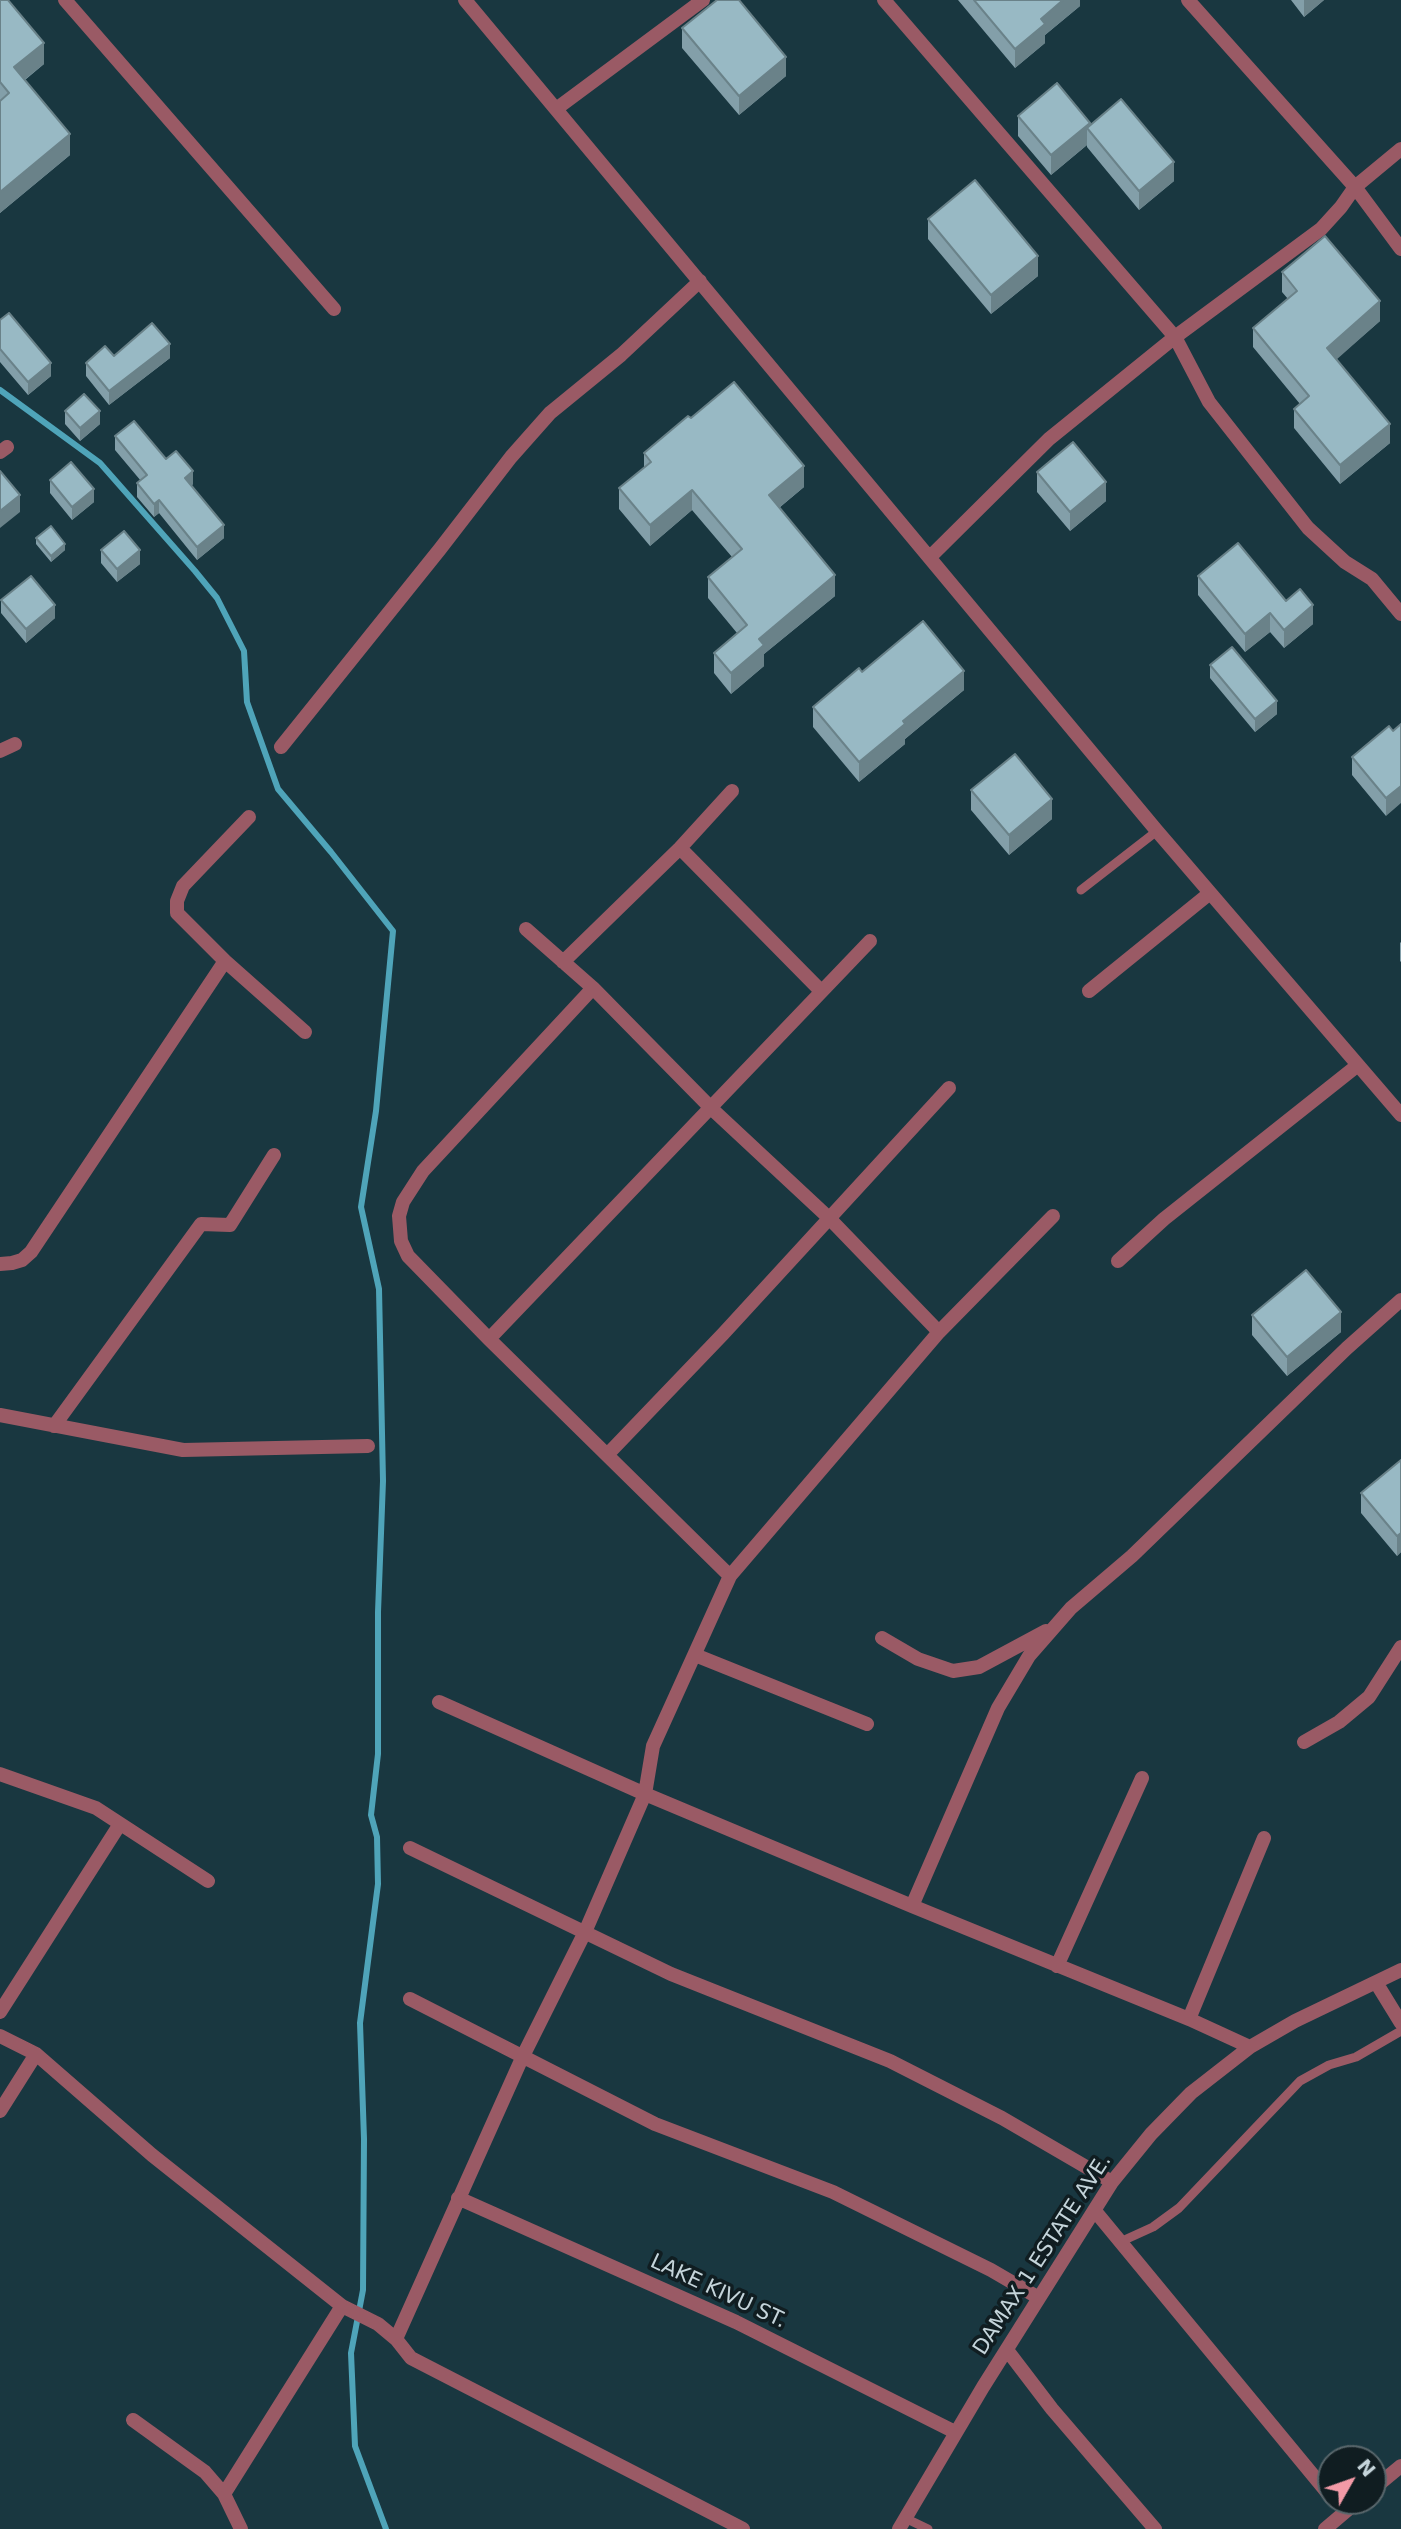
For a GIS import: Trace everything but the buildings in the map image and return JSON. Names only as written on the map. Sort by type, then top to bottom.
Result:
[{"type":"street","points":[[65,0],[334,309]]},
{"type":"street","points":[[465,0],[1157,831],[1401,1115]]},
{"type":"street","points":[[556,109],[703,0]]},
{"type":"street","points":[[884,0],[1175,337],[1209,402],[1308,528],[1345,562],[1372,579],[1401,614]]},
{"type":"street","points":[[1188,0],[1354,187],[1401,249]]},
{"type":"street","points":[[930,557],[1049,439],[1175,337],[1321,229],[1341,207],[1354,187],[1401,149]]},
{"type":"street","points":[[281,747],[542,421],[660,321],[700,281]]},
{"type":"street","points":[[0,751],[15,744]]},
{"type":"street","points":[[563,962],[680,848],[732,791]]},
{"type":"street","points":[[249,817],[183,886],[177,901],[177,913],[225,961],[305,1032]]},
{"type":"street","points":[[680,848],[821,991]]},
{"type":"street","points":[[1089,991],[1210,893]]},
{"type":"street","points":[[526,929],[593,988],[712,1109],[829,1218],[939,1332]]},
{"type":"street","points":[[489,1339],[870,942]]},
{"type":"street","points":[[0,1264],[12,1264],[31,1251],[225,961]]},
{"type":"street","points":[[593,988],[423,1171],[403,1202],[398,1228],[401,1241],[408,1256],[489,1339],[730,1576]]},
{"type":"street","points":[[1118,1261],[1164,1219],[1357,1065]]},
{"type":"street","points":[[607,1455],[723,1334],[949,1088]]},
{"type":"street","points":[[54,1426],[201,1224],[230,1225],[274,1155]]},
{"type":"street","points":[[396,2339],[522,2058],[585,1932],[645,1794],[653,1746],[730,1576],[939,1332],[1053,1216]]},
{"type":"street","points":[[912,1906],[998,1708],[1029,1656],[1071,1608],[1142,1547],[1347,1348],[1401,1300]]},
{"type":"street","points":[[0,1415],[183,1450],[368,1446]]},
{"type":"street","points":[[882,1638],[918,1659],[953,1671],[979,1667],[1053,1628]]},
{"type":"street","points":[[1304,1742],[1339,1722],[1370,1698],[1401,1647]]},
{"type":"street","points":[[695,1655],[867,1724]]},
{"type":"street","points":[[1388,1666],[1401,1676]]},
{"type":"street","points":[[439,1702],[645,1794],[1189,2019],[1250,2047]]},
{"type":"street","points":[[0,1774],[96,1808],[208,1881]]},
{"type":"street","points":[[1056,1966],[1142,1778]]},
{"type":"street","points":[[0,2012],[120,1824]]},
{"type":"street","points":[[1189,2019],[1264,1838]]},
{"type":"street","points":[[410,1848],[671,1974],[890,2061],[1002,2118],[1112,2182]]},
{"type":"street","name":"DAMAX 1 ESTATE AVE.","points":[[902,2524],[956,2432],[1112,2182],[1150,2134],[1191,2093],[1250,2047],[1294,2021],[1377,1984],[1401,1970]]},
{"type":"street","points":[[1377,1984],[1401,2023]]},
{"type":"street","points":[[410,1999],[655,2124],[833,2192],[991,2270],[1039,2298]]},
{"type":"street","points":[[0,2036],[36,2054],[152,2155],[347,2309],[378,2324],[396,2339],[411,2358],[743,2529]]},
{"type":"street","points":[[0,2111],[36,2054]]},
{"type":"street","name":"LAKE KIVU ST.","points":[[458,2198],[737,2322],[956,2432]]},
{"type":"street","points":[[1095,2211],[1317,2480]]},
{"type":"street","points":[[224,2494],[347,2309]]},
{"type":"street","points":[[1007,2350],[1052,2409],[1155,2529]]},
{"type":"street","points":[[133,2420],[205,2472],[224,2494],[241,2529]]},
{"type":"street","points":[[1387,2478],[1401,2466]]},
{"type":"street","points":[[1325,2529],[1342,2515]]},
{"type":"lane","points":[[1081,890],[1157,831]]},
{"type":"lane","points":[[1120,2242],[1153,2227],[1179,2208],[1300,2081],[1329,2065],[1356,2057],[1401,2031]]},
{"type":"lane","points":[[902,2524],[928,2529]]},
{"type":"waterway","points":[[0,390],[100,463],[217,598],[244,651],[247,702],[278,789],[393,931],[376,1111],[361,1207],[379,1289],[383,1481],[378,1612],[378,1754],[371,1815],[377,1837],[378,1884],[360,2023],[364,2139],[363,2290],[351,2353],[355,2446],[386,2529]]}]
